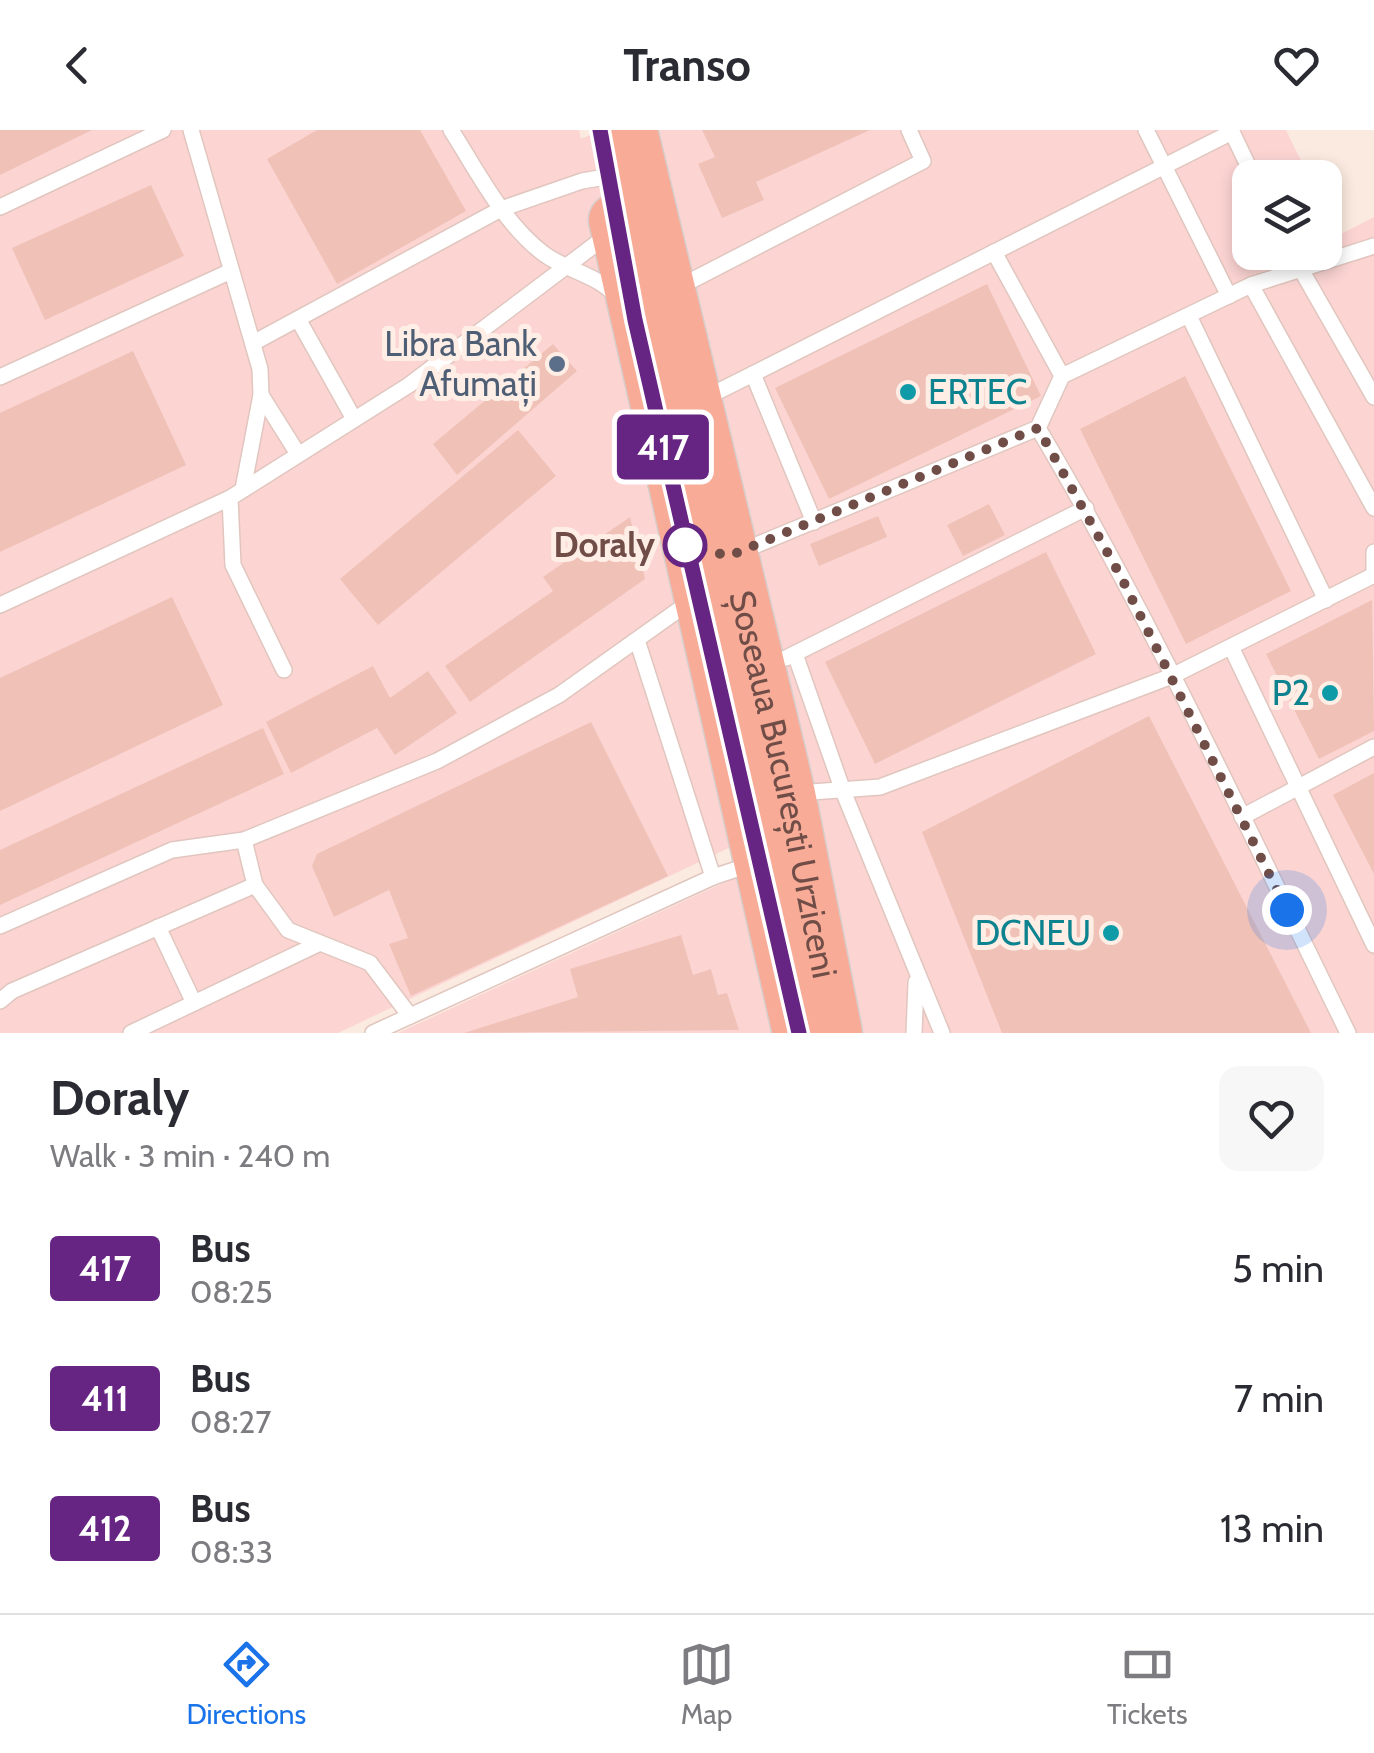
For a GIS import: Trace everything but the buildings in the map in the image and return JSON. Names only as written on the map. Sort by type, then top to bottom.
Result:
[{"type":"highway","name":"Șoseaua București Urziceni","points":[[624,175],[714,576],[777,661],[789,794],[836,1033]]},
{"type":"highway","name":"Șoseaua București Urziceni","points":[[651,306],[693,404],[714,576],[737,869],[799,1033]]},
{"type":"lane","points":[[0,207],[163,130]]},
{"type":"lane","points":[[191,130],[255,342],[261,395],[237,493],[233,565],[284,670]]},
{"type":"lane","points":[[451,130],[501,209],[526,238],[565,266],[651,306],[923,160],[909,130]]},
{"type":"lane","points":[[1146,130],[1228,296]]},
{"type":"lane","points":[[693,404],[1231,131],[1245,160]]},
{"type":"lane","points":[[255,342],[501,209],[542,192],[624,175]]},
{"type":"lane","points":[[0,605],[237,493],[409,384],[565,266],[624,175]]},
{"type":"lane","points":[[1342,252],[1374,246]]},
{"type":"lane","points":[[994,252],[1062,376]]},
{"type":"lane","points":[[0,377],[231,270]]},
{"type":"lane","points":[[0,926],[172,850],[244,840],[437,761],[559,695],[637,640],[714,576],[814,522],[1038,428],[1062,376],[1277,270]]},
{"type":"lane","points":[[1300,270],[1374,396]]},
{"type":"lane","points":[[1251,285],[1374,508]]},
{"type":"lane","points":[[1189,316],[1326,600]]},
{"type":"lane","points":[[298,319],[354,420]]},
{"type":"lane","points":[[753,374],[814,522]]},
{"type":"lane","points":[[261,395],[298,454]]},
{"type":"lane","points":[[1038,428],[1086,508],[1348,1033]]},
{"type":"lane","points":[[942,1033],[916,979],[844,792],[777,661],[1086,508]]},
{"type":"lane","points":[[789,794],[880,787],[1172,676],[1232,649],[1374,572],[1374,552]]},
{"type":"lane","points":[[373,1033],[737,869],[637,640]]},
{"type":"lane","points":[[1232,649],[1374,945]]},
{"type":"lane","points":[[1242,817],[1374,748]]},
{"type":"lane","points":[[244,840],[256,884],[288,930],[370,963],[410,1016]]},
{"type":"lane","points":[[0,1001],[12,991],[256,884]]},
{"type":"lane","points":[[158,928],[194,1003]]},
{"type":"lane","points":[[131,1033],[320,943]]},
{"type":"lane","points":[[914,1033],[916,979]]},
{"type":"shaded area","name":"Doraly","points":[[0,130],[579,130],[581,139],[601,130],[1286,130],[1301,160],[1232,160],[1232,270],[1342,270],[1342,233],[1374,217],[1374,1033],[862,1033],[813,808],[338,1033],[0,1033]]},
{"type":"shaded area","points":[[747,872],[782,1033],[398,1033]]},
{"type":"bus line","name":"417","points":[[600,130],[635,320],[799,1033]]},
{"type":"place","name":"Libra Bank Afumați","points":[[557,364]]},
{"type":"place","name":"ERTEC","points":[[908,392]]},
{"type":"place","name":"Doraly","points":[[685,545]]},
{"type":"place","name":"P2","points":[[1330,693]]},
{"type":"place","name":"DCNEU","points":[[1111,933]]},
{"type":"route","points":[[685,545],[729,556],[1038,428],[1086,508],[1287,910]]}]
